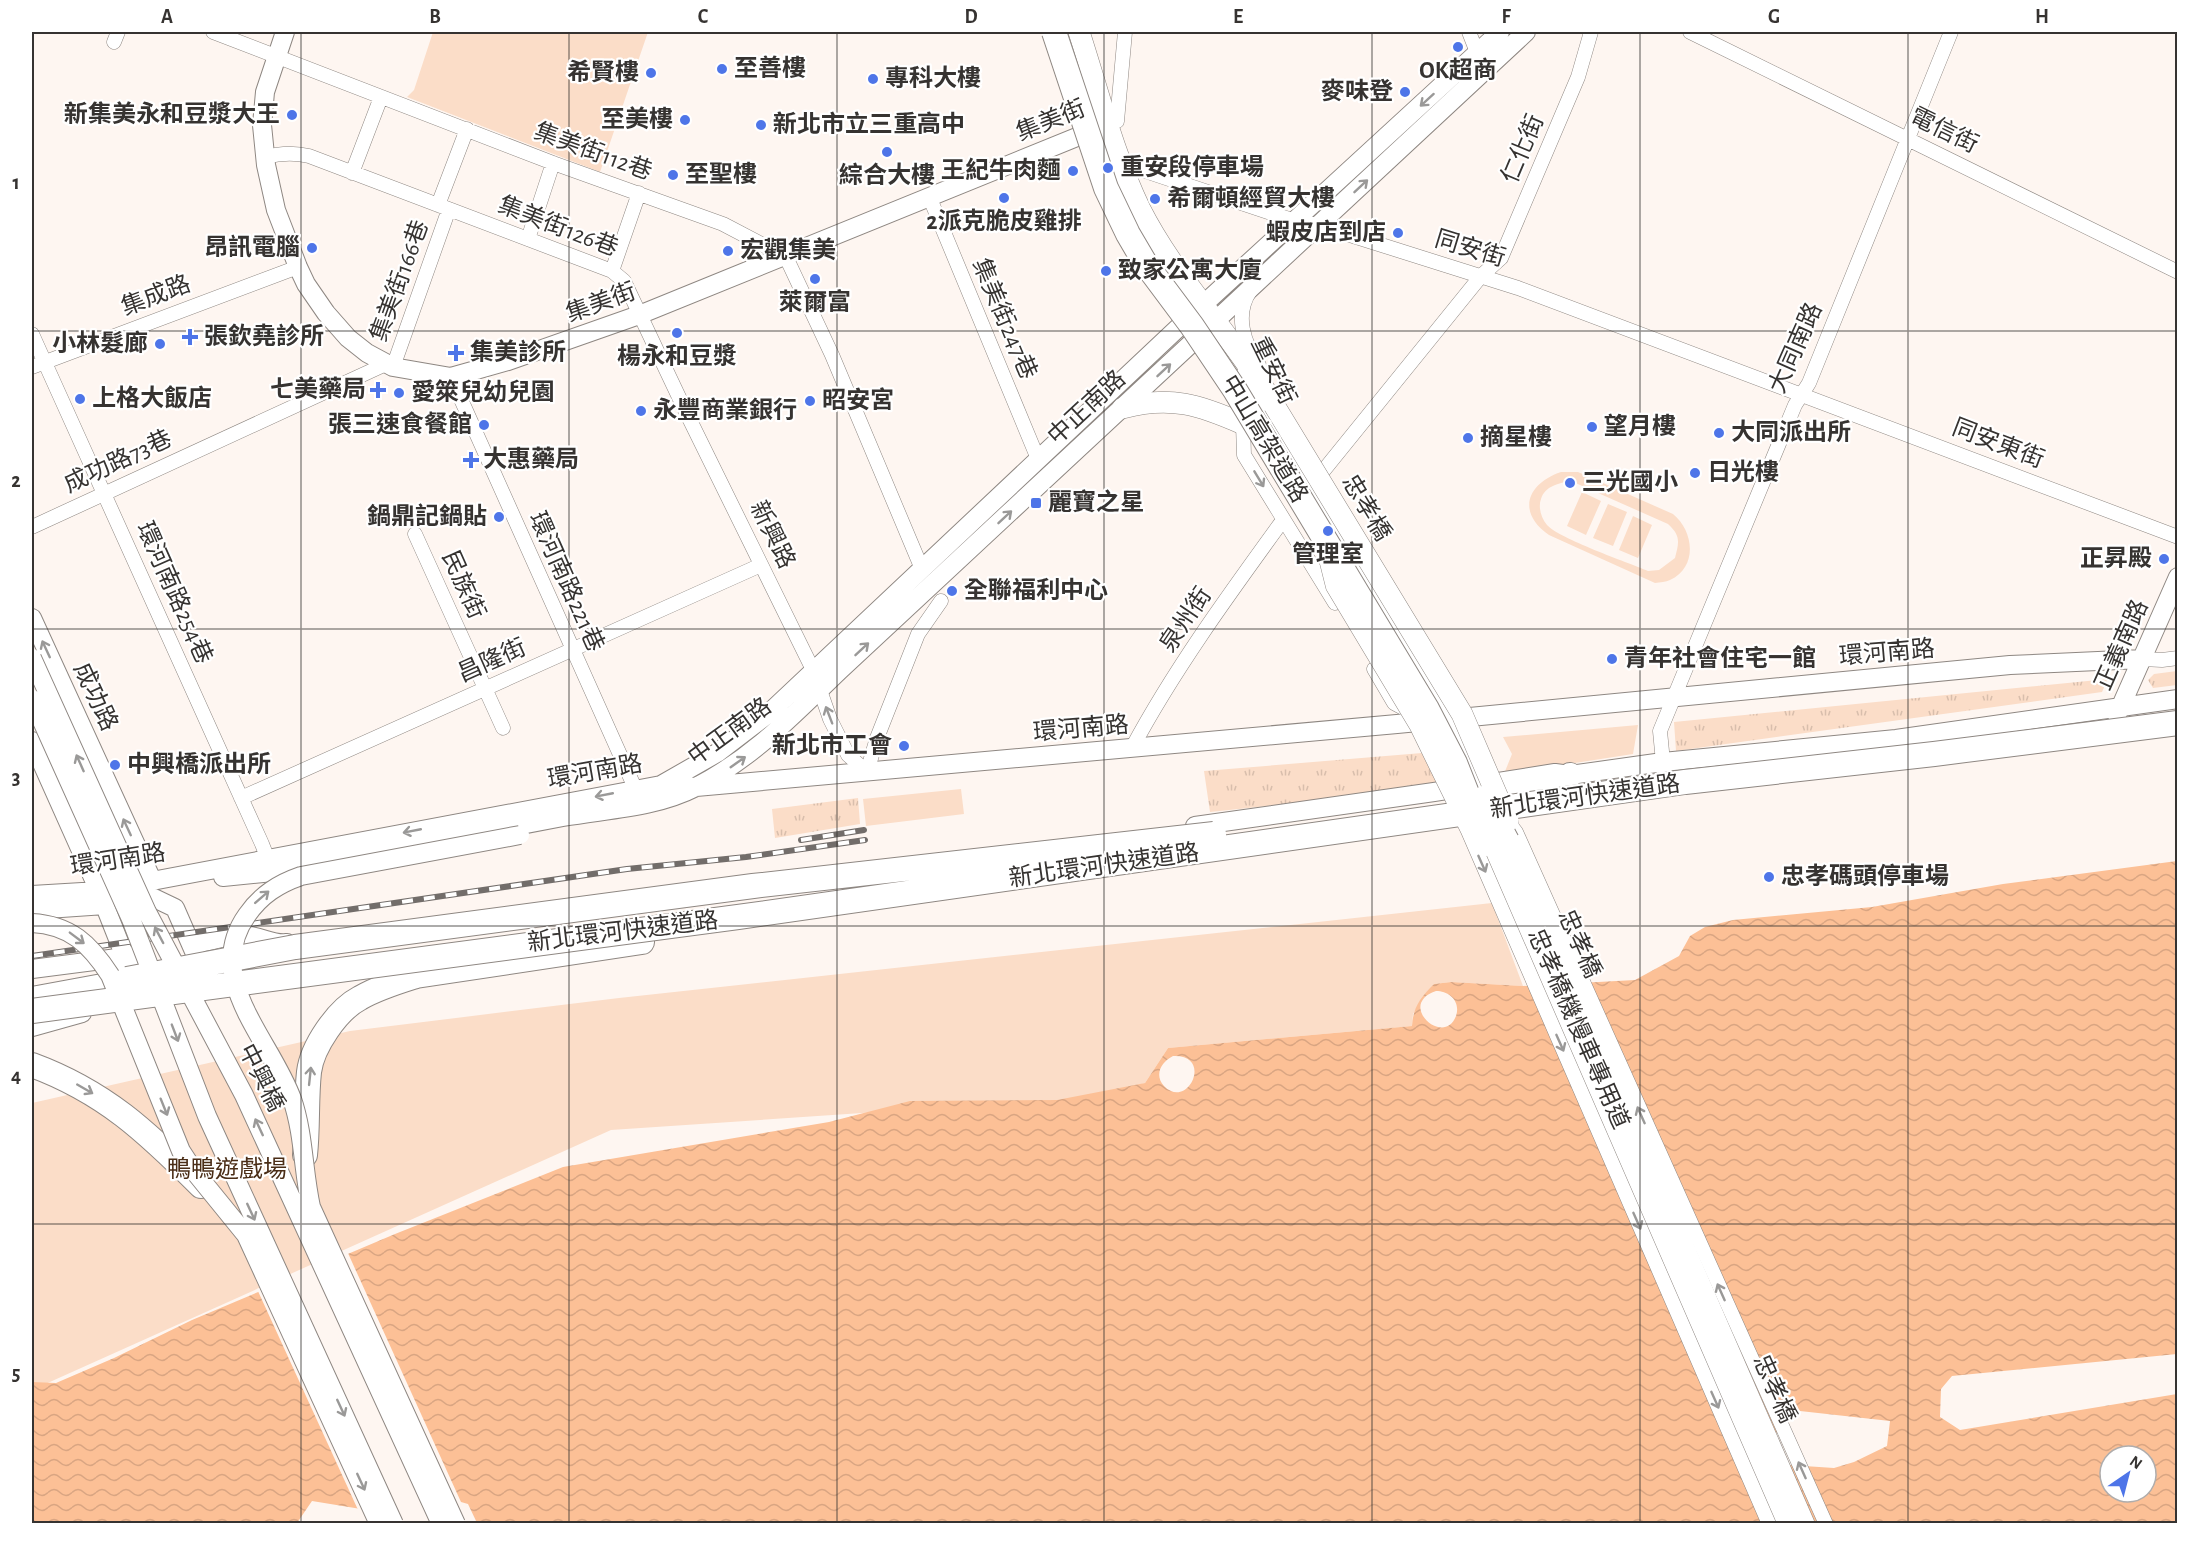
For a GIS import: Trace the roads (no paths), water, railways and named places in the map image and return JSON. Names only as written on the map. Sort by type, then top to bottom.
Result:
[{"type":"highway","name":"中山高架道路","points":[[1054,32],[1106,188],[1128,234],[1145,263],[1198,334],[1234,390],[1427,709],[1455,763],[1500,836]]},
{"type":"highway","name":"中山高架道路","points":[[1071,32],[1112,161],[1144,231],[1160,258],[1237,365],[1416,665],[1454,732],[1500,836]]},
{"type":"highway","name":"新北環河快速道路","points":[[32,990],[129,979],[295,947],[706,892],[1197,836],[1683,767],[2178,707]]},
{"type":"highway","name":"新北環河快速道路","points":[[32,1010],[738,917],[1685,782],[2178,724]]},
{"type":"highway","points":[[32,1010],[116,996],[129,979],[297,962],[1140,851],[1477,802],[1558,784],[1570,775]]},
{"type":"highway","points":[[305,1155],[309,1071],[314,1056],[329,1028],[358,998],[416,976],[642,942],[738,917]]},
{"type":"highway","points":[[32,999],[250,957],[276,944]]},
{"type":"highway","points":[[32,1065],[64,1077],[124,1114],[166,1151],[236,1222]]},
{"type":"main road","name":"重安街","points":[[1045,32],[1099,195],[1109,217],[1147,282],[1216,377],[1243,424]]},
{"type":"main road","name":"重安街","points":[[1079,32],[1121,163],[1141,210],[1179,272],[1210,313],[1240,344]]},
{"type":"main road","name":"忠孝橋","points":[[1240,344],[1259,380],[1462,714],[1500,836],[1783,1524]]},
{"type":"main road","points":[[1123,408],[1144,402],[1182,402],[1202,407],[1243,424]]},
{"type":"main road","name":"忠孝橋","points":[[1243,424],[1424,727],[1465,810],[1500,836],[1804,1524]]},
{"type":"street","name":"集美街112巷","points":[[213,32],[554,163],[723,224],[786,256]]},
{"type":"street","name":"集美街","points":[[285,32],[276,56],[262,110],[265,157],[276,210],[306,284],[326,313],[348,338],[367,353],[390,366],[451,377],[508,361],[639,315],[1108,124]]},
{"type":"street","points":[[1108,124],[1117,121],[1125,32]]},
{"type":"street","points":[[1469,32],[1484,72]]},
{"type":"street","name":"中正南路","points":[[665,792],[690,770],[768,714],[1038,459],[1210,313],[1295,221],[1500,32]]},
{"type":"street","name":"中正南路","points":[[1210,313],[1253,287],[1526,32]]},
{"type":"street","name":"仁化街","points":[[1480,276],[1501,258],[1578,77],[1591,32]]},
{"type":"street","name":"電信街","points":[[1690,32],[2178,272]]},
{"type":"street","name":"大同南路","points":[[1665,785],[1660,731],[1795,405],[1809,382],[1951,32]]},
{"type":"street","points":[[352,173],[381,97]]},
{"type":"street","points":[[444,207],[467,129]]},
{"type":"street","name":"集美街126巷","points":[[265,157],[280,153],[309,156],[612,271],[624,281],[639,315]]},
{"type":"street","points":[[528,239],[554,163]]},
{"type":"street","name":"同安街","points":[[1121,163],[1295,221],[1318,225],[1518,288],[1802,395]]},
{"type":"street","points":[[612,271],[639,194]]},
{"type":"street","name":"集美街247巷","points":[[929,196],[1038,459]]},
{"type":"street","name":"集美街166巷","points":[[390,366],[444,207]]},
{"type":"street","points":[[786,256],[831,355],[922,569]]},
{"type":"street","name":"集成路","points":[[38,365],[298,267]]},
{"type":"street","points":[[1324,470],[1480,276]]},
{"type":"street","name":"重安街","points":[[1253,287],[1246,297],[1243,309],[1240,344],[1261,409],[1451,719],[1471,758],[1477,802]]},
{"type":"street","name":"新興路","points":[[639,315],[813,670],[830,719],[848,755],[867,772]]},
{"type":"street","name":"環河南路254巷","points":[[32,334],[38,365],[104,493],[270,865]]},
{"type":"street","name":"中正南路","points":[[665,792],[696,787],[763,744],[1123,408],[1186,334]]},
{"type":"street","name":"重安街","points":[[1240,344],[1363,531],[1459,698],[1451,719]]},
{"type":"street","name":"成功路73巷","points":[[32,527],[390,366]]},
{"type":"street","name":"環河南路221巷","points":[[451,377],[639,796]]},
{"type":"street","name":"重安街","points":[[1216,377],[1239,401],[1431,721],[1454,767],[1477,802]]},
{"type":"street","name":"同安東街","points":[[1802,395],[2178,537]]},
{"type":"street","name":"重安街","points":[[1243,424],[1244,455],[1394,703],[1431,721]]},
{"type":"street","name":"泉州街","points":[[1132,748],[1153,710],[1243,575],[1283,520]]},
{"type":"street","name":"民族街","points":[[416,534],[502,728]]},
{"type":"street","name":"忠孝橋機慢車專用道","points":[[1327,563],[1333,587],[1417,727],[1468,831],[1769,1524]]},
{"type":"street","name":"昌隆街","points":[[242,798],[761,565]]},
{"type":"street","name":"正義南路","points":[[2109,733],[2178,577]]},
{"type":"street","points":[[867,772],[877,738],[918,634],[941,602]]},
{"type":"street","name":"成功路","points":[[32,618],[152,880]]},
{"type":"street","points":[[1367,657],[1418,627]]},
{"type":"street","name":"中興橋","points":[[32,658],[147,912],[244,1095],[441,1524]]},
{"type":"street","points":[[2142,659],[2178,658]]},
{"type":"street","name":"環河南路","points":[[696,787],[1431,721],[2010,665],[2142,659]]},
{"type":"street","points":[[32,699],[131,919],[207,1116],[394,1524]]},
{"type":"street","points":[[1570,775],[1663,762],[1896,738],[2178,699]]},
{"type":"street","points":[[276,944],[495,914],[759,883],[1143,833],[1434,792],[1477,802],[1534,804],[1665,785],[2178,724]]},
{"type":"street","points":[[32,741],[102,898],[129,979]]},
{"type":"street","points":[[456,1524],[311,1207],[305,1155],[291,1098],[245,1007],[232,975],[232,946],[239,925],[254,904],[286,881],[301,876],[520,835],[639,796],[665,792]]},
{"type":"street","name":"環河南路","points":[[129,886],[595,811],[639,796]]},
{"type":"street","name":"環河南路","points":[[32,910],[102,898],[152,880],[270,865],[639,796]]},
{"type":"street","points":[[129,886],[175,908],[200,966],[347,972],[1085,874],[1477,802]]},
{"type":"street","name":"忠孝橋機慢車專用道","points":[[1500,836],[1516,832],[1826,1524]]},
{"type":"street","points":[[102,898],[129,886],[152,880]]},
{"type":"street","name":"環河南路","points":[[32,895],[102,898]]},
{"type":"street","points":[[495,914],[500,951]]},
{"type":"street","points":[[32,923],[59,927],[86,944],[110,975],[181,1151],[194,1171],[246,1235],[379,1524]]},
{"type":"street","points":[[32,969],[129,979]]},
{"type":"street","points":[[32,1027],[129,979]]},
{"type":"water","points":[[2177,861],[2177,1354],[1952,1376],[1941,1389],[1940,1417],[1960,1430],[2177,1394],[2177,1523],[405,1524],[367,1510],[312,1501],[297,1523],[32,1523],[32,1382],[56,1383],[192,1320],[395,1234],[563,1167],[829,1122],[910,1101],[1057,1100],[1145,1083],[1168,1048],[1412,1026],[1418,1003],[1434,984],[1451,982],[1523,986],[1635,980],[1679,956],[1690,936],[1705,927],[1733,920],[1872,907],[2003,884]],"holes":[[[1436,991],[1449,995],[1455,1001],[1456,1016],[1450,1025],[1434,1026],[1426,1020],[1422,1013],[1421,1005],[1425,997]],[[1173,1056],[1185,1058],[1192,1063],[1194,1071],[1193,1080],[1181,1092],[1173,1092],[1164,1086],[1160,1078],[1162,1065]],[[1791,1410],[1890,1421],[1887,1446],[1854,1462],[1834,1468],[1757,1463]]]},
{"type":"railway","points":[[801,840],[864,830]]},
{"type":"railway","points":[[32,956],[627,869],[746,857],[865,840]]},
{"type":"place","name":"OK超商","points":[[1458,47]]},
{"type":"place","name":"至善樓","points":[[722,69]]},
{"type":"place","name":"希賢樓","points":[[651,73]]},
{"type":"place","name":"專科大樓","points":[[873,79]]},
{"type":"place","name":"麥味登","points":[[1405,92]]},
{"type":"place","name":"新集美永和豆漿大王","points":[[292,115]]},
{"type":"place","name":"至美樓","points":[[685,120]]},
{"type":"place","name":"新北市立三重高中","points":[[761,125]]},
{"type":"place","name":"綜合大樓","points":[[887,152]]},
{"type":"place","name":"重安段停車場","points":[[1108,168]]},
{"type":"place","name":"王紀牛肉麵","points":[[1073,171]]},
{"type":"place","name":"至聖樓","points":[[673,175]]},
{"type":"place","name":"2派克脆皮雞排","points":[[1004,198]]},
{"type":"place","name":"希爾頓經貿大樓","points":[[1155,199]]},
{"type":"place","name":"蝦皮店到店","points":[[1398,233]]},
{"type":"place","name":"昂訊電腦","points":[[312,248]]},
{"type":"place","name":"宏觀集美","points":[[728,251]]},
{"type":"place","name":"致家公寓大廈","points":[[1106,271]]},
{"type":"place","name":"萊爾富","points":[[815,279]]},
{"type":"place","name":"楊永和豆漿","points":[[677,333]]},
{"type":"place","name":"張欽堯診所","points":[[190,337]]},
{"type":"place","name":"小林髮廊","points":[[160,344]]},
{"type":"place","name":"集美診所","points":[[456,353]]},
{"type":"place","name":"七美藥局","points":[[378,390]]},
{"type":"place","name":"愛箂兒幼兒園","points":[[399,393]]},
{"type":"place","name":"上格大飯店","points":[[80,399]]},
{"type":"place","name":"昭安宮","points":[[810,401]]},
{"type":"place","name":"永豐商業銀行","points":[[641,411]]},
{"type":"place","name":"張三速食餐館","points":[[484,425]]},
{"type":"place","name":"望月樓","points":[[1592,427]]},
{"type":"place","name":"大同派出所","points":[[1719,433]]},
{"type":"place","name":"摘星樓","points":[[1468,438]]},
{"type":"place","name":"大惠藥局","points":[[471,460]]},
{"type":"place","name":"日光樓","points":[[1695,473]]},
{"type":"place","name":"三光國小","points":[[1570,483]]},
{"type":"place","name":"麗寶之星","points":[[1036,503]]},
{"type":"place","name":"鍋鼎記鍋貼","points":[[499,517]]},
{"type":"place","name":"管理室","points":[[1328,531]]},
{"type":"place","name":"正昇殿","points":[[2164,559]]},
{"type":"place","name":"全聯福利中心","points":[[952,591]]},
{"type":"place","name":"青年社會住宅一館","points":[[1612,659]]},
{"type":"place","name":"新北市工會","points":[[904,746]]},
{"type":"place","name":"中興橋派出所","points":[[115,765]]},
{"type":"place","name":"忠孝碼頭停車場","points":[[1769,877]]},
{"type":"park label","name":"鴨鴨遊戲場","points":[[227,1170]]}]
